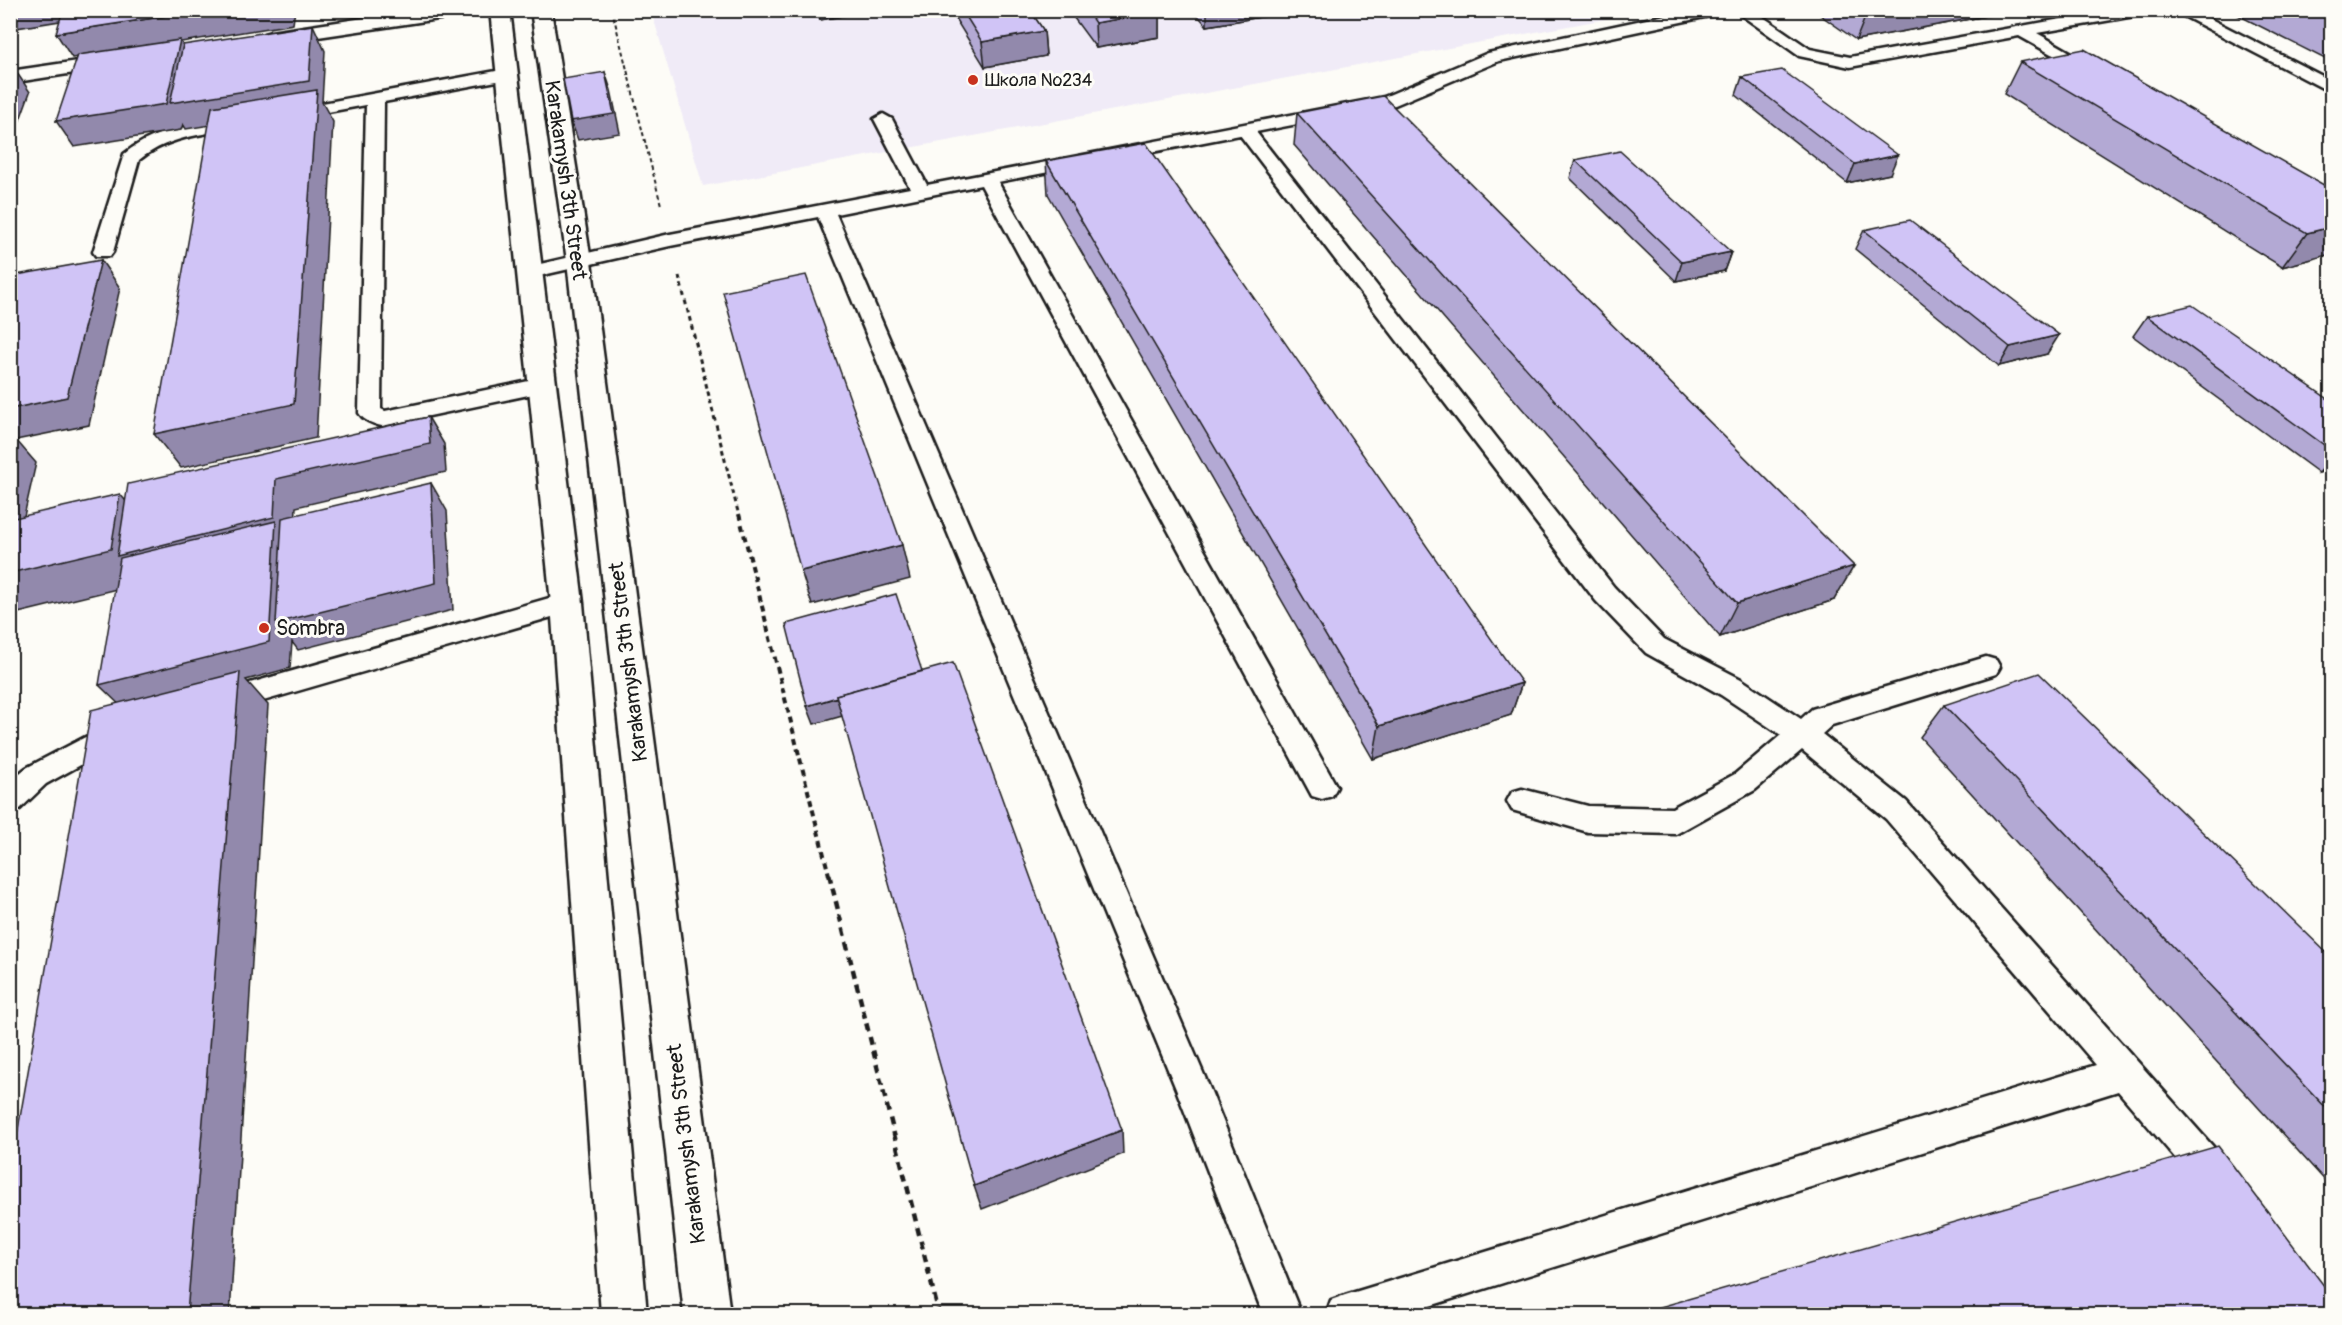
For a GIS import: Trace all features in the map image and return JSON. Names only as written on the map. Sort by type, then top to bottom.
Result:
[{"type":"main road","points":[[247,42],[459,10]]},
{"type":"main road","name":"Karakamysh 3th Street","points":[[500,10],[567,603],[624,1314]]},
{"type":"main road","name":"Karakamysh 3th Street","points":[[541,10],[579,261],[707,1314]]},
{"type":"main road","points":[[10,77],[140,58]]},
{"type":"lane","points":[[530,272],[670,240],[1389,101],[1494,57],[1714,10]]},
{"type":"lane","points":[[1742,10],[1805,53],[1850,62],[2140,10]]},
{"type":"lane","points":[[2180,10],[2331,88]]},
{"type":"lane","points":[[2022,31],[2104,79]]},
{"type":"lane","points":[[104,252],[130,158],[142,146],[167,135],[507,74]]},
{"type":"lane","points":[[375,99],[370,412],[382,419],[543,385]]},
{"type":"lane","points":[[882,119],[921,192]]},
{"type":"lane","points":[[1244,129],[1605,594],[1655,646],[1731,687],[1802,734],[1896,810],[2233,1197]]},
{"type":"lane","points":[[987,179],[1322,787]]},
{"type":"lane","points":[[825,210],[1193,1089],[1282,1314]]},
{"type":"lane","points":[[196,709],[567,603]]},
{"type":"lane","points":[[1522,801],[1588,819],[1676,821],[1745,782],[1822,717],[1986,668]]},
{"type":"lane","points":[[10,800],[36,776],[117,732],[140,725]]},
{"type":"lane","points":[[1345,1314],[2126,1072]]},
{"type":"path","points":[[612,10],[939,1314]]},
{"type":"shaded area","name":"Школа №234","points":[[651,10],[1649,11],[703,186]]},
{"type":"building","points":[[63,10],[206,10],[56,33]]},
{"type":"building","points":[[962,10],[1030,10],[1044,31],[982,42]]},
{"type":"building","points":[[1086,10],[1157,10],[1159,12],[1095,23]]},
{"type":"building","points":[[2310,10],[2331,10],[2331,21]]},
{"type":"building","points":[[313,25],[309,81],[170,103],[183,45]]},
{"type":"building","points":[[180,40],[166,104],[56,121],[78,55]]},
{"type":"building","points":[[2084,49],[2331,189],[2331,227],[2307,233],[2020,62]]},
{"type":"building","points":[[1782,70],[1898,155],[1855,164],[1742,77]]},
{"type":"building","points":[[605,72],[614,114],[571,121],[563,79]]},
{"type":"building","points":[[317,90],[294,404],[154,434],[212,107]]},
{"type":"building","points":[[1383,96],[1854,566],[1737,603],[1297,113]]},
{"type":"building","points":[[1146,143],[1522,683],[1379,726],[1046,161]]},
{"type":"building","points":[[1620,151],[1731,252],[1682,262],[1575,160]]},
{"type":"building","points":[[1910,220],[2059,335],[2010,347],[1864,230]]},
{"type":"building","points":[[101,260],[67,397],[10,409],[11,276]]},
{"type":"building","points":[[806,275],[902,545],[801,571],[723,292]]},
{"type":"building","points":[[2192,305],[2331,401],[2331,450],[2147,316]]},
{"type":"building","points":[[428,417],[430,444],[276,479],[274,517],[117,556],[128,484]]},
{"type":"building","points":[[431,483],[436,583],[276,623],[282,518]]},
{"type":"building","points":[[120,494],[111,549],[10,573],[10,519]]},
{"type":"building","points":[[276,521],[269,642],[99,685],[120,558]]},
{"type":"building","points":[[896,594],[922,671],[836,695],[837,697],[807,706],[786,624]]},
{"type":"building","points":[[953,663],[1122,1130],[974,1186],[836,695]]},
{"type":"building","points":[[240,672],[187,1314],[10,1314],[10,1175],[91,710]]},
{"type":"building","points":[[2039,673],[2331,957],[2331,1113],[1944,705]]},
{"type":"building","points":[[2218,1146],[2331,1295],[2331,1314],[1636,1314]]},
{"type":"place","name":"Школа №234","points":[[973,80]]},
{"type":"place","name":"Sombra","points":[[264,628]]}]
